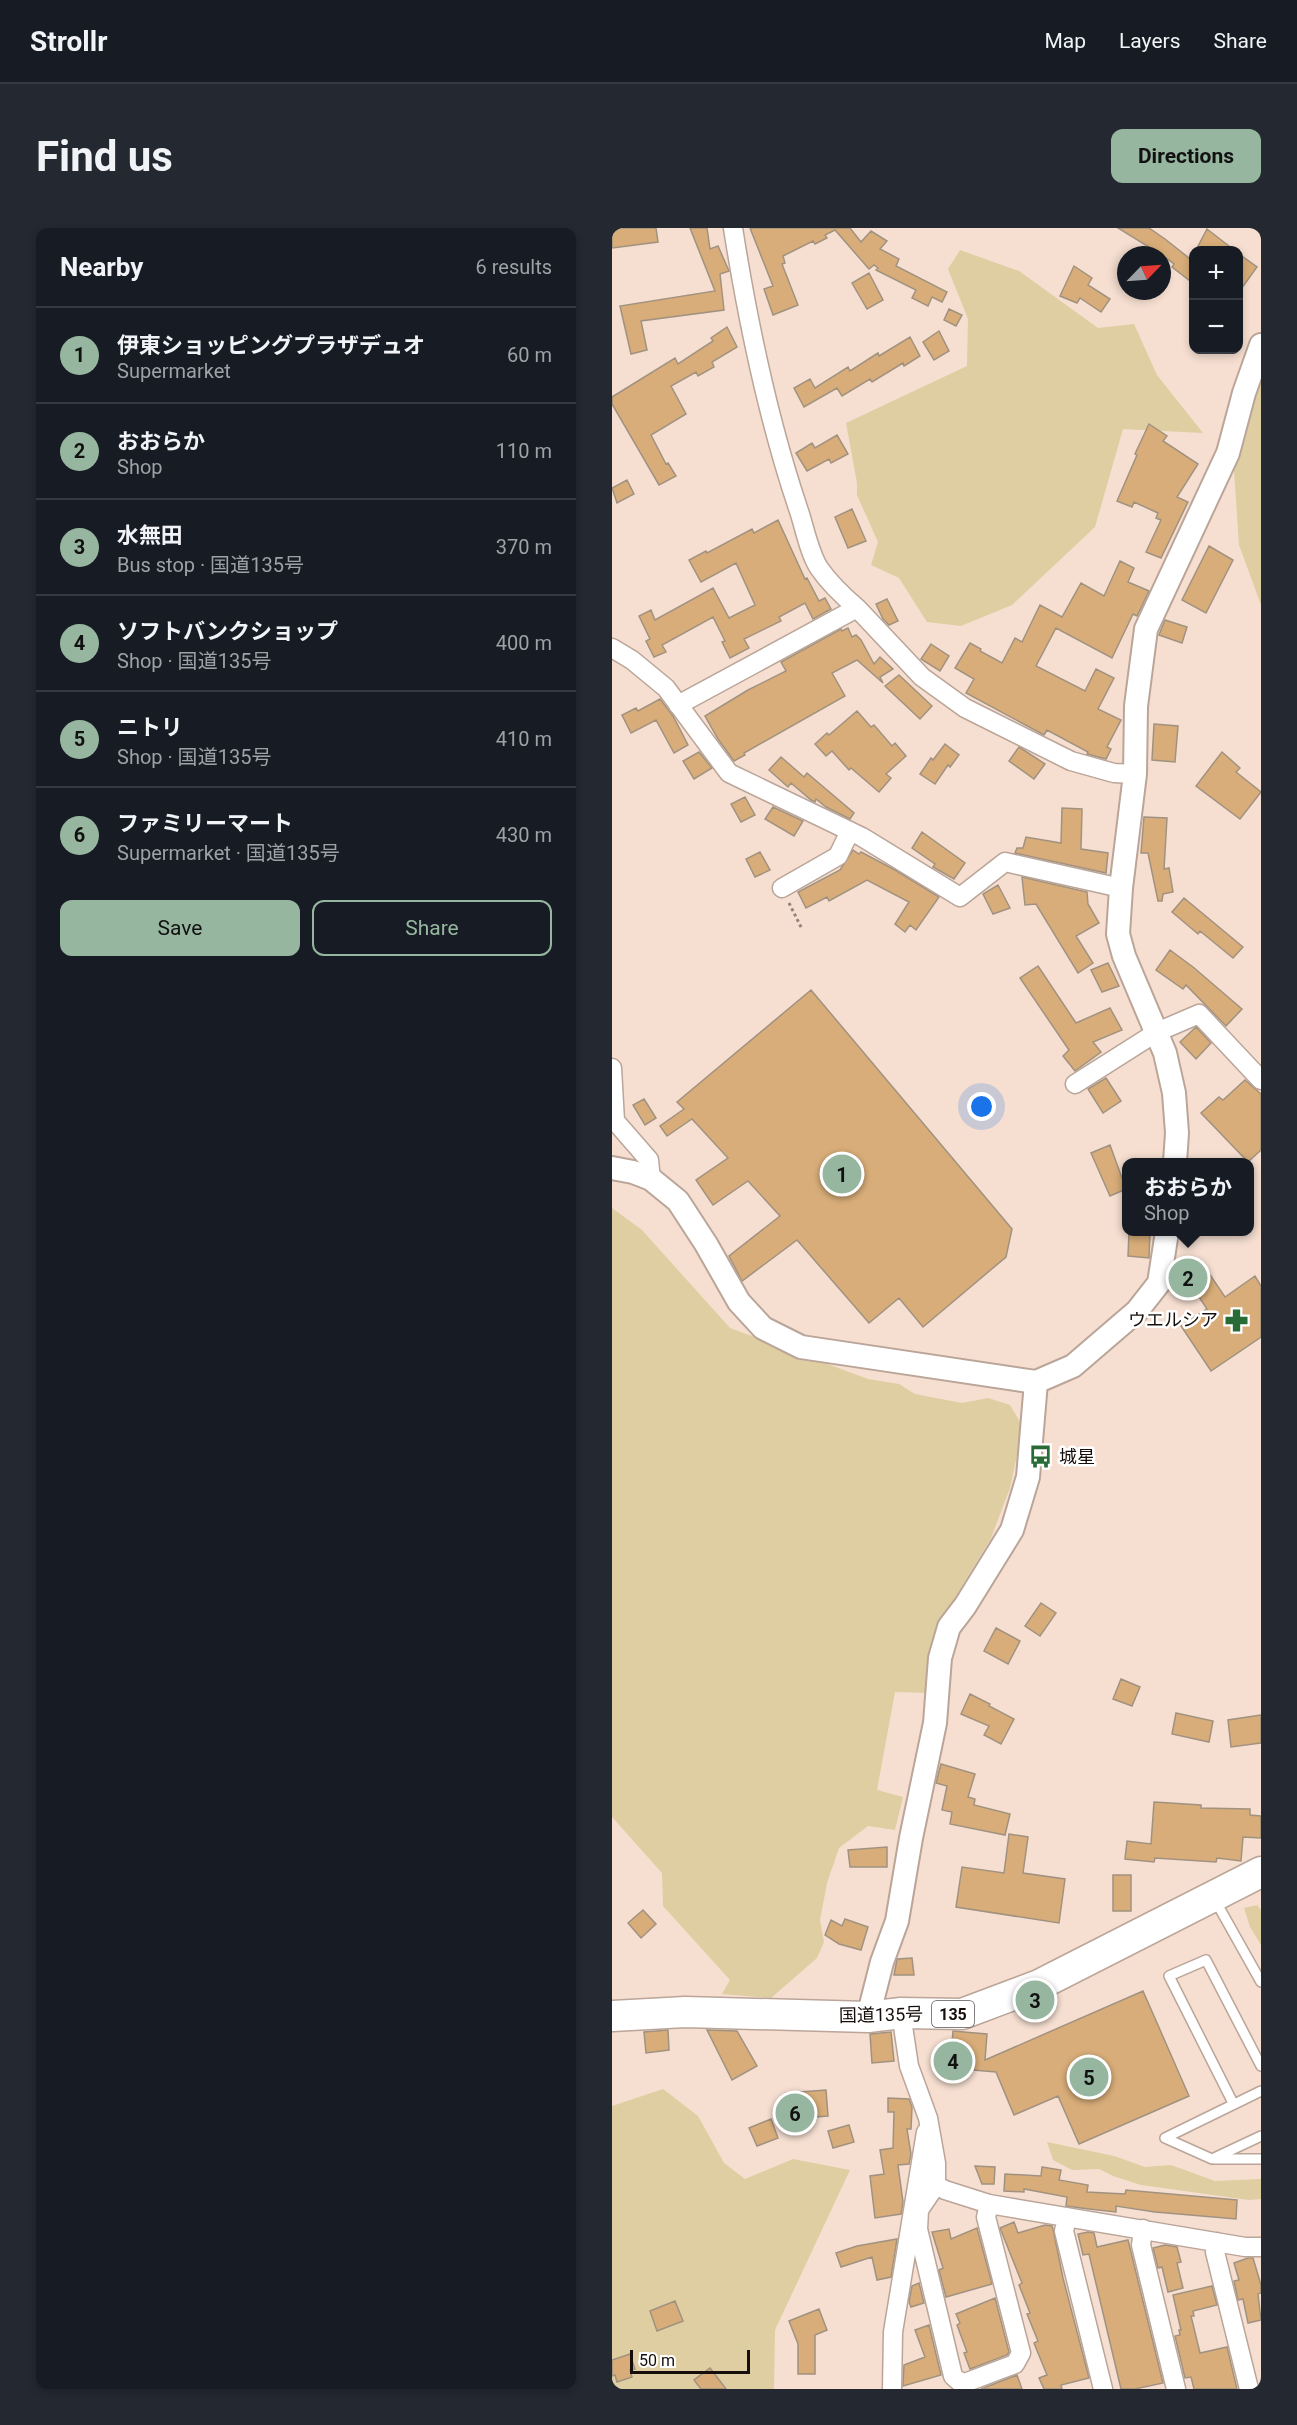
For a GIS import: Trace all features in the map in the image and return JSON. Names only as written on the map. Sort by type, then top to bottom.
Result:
[{"type":"highway","name":"国道135号","points":[[612,2016],[685,2012],[868,2017],[901,2013],[962,2014],[1039,1985],[1214,1898],[1261,1872]]},
{"type":"street","points":[[733,228],[746,313],[759,374],[775,435],[818,566],[836,589],[857,608],[922,678],[965,708],[1071,761],[1114,773],[1135,774]]},
{"type":"street","points":[[1175,1158],[1177,1132],[1174,1093],[1165,1053],[1124,956],[1118,934],[1121,888],[1135,774],[1136,706],[1146,629],[1228,453],[1244,393],[1261,345]]},
{"type":"street","points":[[678,705],[857,608]]},
{"type":"street","points":[[612,648],[632,660],[666,688],[729,773],[850,831],[960,897],[1005,862],[1121,888]]},
{"type":"street","points":[[782,888],[838,856],[850,831]]},
{"type":"street","points":[[1075,1084],[1157,1032],[1199,1014],[1261,1080]]},
{"type":"street","points":[[612,1068],[615,1121],[649,1160],[651,1179]]},
{"type":"street","points":[[612,1168],[633,1172],[651,1179],[678,1202],[706,1244],[739,1302],[763,1328],[801,1347],[1036,1382],[1073,1366],[1137,1311],[1159,1283],[1166,1236]]},
{"type":"street","points":[[868,2017],[882,1962],[897,1922],[910,1838],[935,1723],[940,1658],[949,1627],[965,1606],[1012,1530],[1028,1477],[1036,1382]]},
{"type":"street","points":[[901,2013],[909,2066],[928,2118],[936,2163],[936,2185],[919,2210],[918,2229],[953,2376],[962,2384],[1015,2364],[1021,2353],[986,2217],[989,2204]]},
{"type":"street","points":[[892,2389],[894,2332],[928,2118]]},
{"type":"street","points":[[936,2185],[989,2204],[1217,2242],[1261,2246]]},
{"type":"street","points":[[1067,2217],[1064,2231],[1103,2389]]},
{"type":"street","points":[[1143,2229],[1141,2245],[1176,2389]]},
{"type":"street","points":[[1217,2242],[1215,2252],[1249,2389]]},
{"type":"lane","points":[[1214,1898],[1261,1982]]},
{"type":"lane","points":[[1233,2103],[1169,1976],[1206,1960],[1261,2066]]},
{"type":"lane","points":[[1261,2091],[1165,2138],[1212,2159],[1261,2159]]},
{"type":"lane","points":[[1212,2159],[1261,2136]]},
{"type":"path","points":[[782,888],[802,929]]},
{"type":"shaded area","points":[[960,250],[1019,271],[1098,328],[1134,324],[1157,375],[1203,433],[1123,429],[1095,527],[1012,605],[961,626],[927,622],[899,578],[871,565],[878,542],[857,495],[857,483],[846,423],[967,366],[968,319],[948,269]]},
{"type":"shaded area","points":[[1261,377],[1261,605],[1239,545],[1233,456]]},
{"type":"shaded area","points":[[612,1208],[642,1230],[730,1328],[868,1379],[899,1384],[915,1394],[962,1403],[988,1398],[1010,1405],[1023,1427],[1010,1488],[991,1538],[937,1627],[932,1693],[895,1692],[877,1790],[903,1797],[895,1830],[868,1826],[839,1848],[827,1883],[820,1920],[824,1942],[817,1958],[771,1998],[722,1994],[730,1980],[663,1906],[662,1873],[612,1817]]},
{"type":"shaded area","points":[[1257,1905],[1261,1910],[1261,1945],[1250,1927],[1244,1908]]},
{"type":"shaded area","points":[[663,2089],[698,2116],[724,2163],[745,2179],[793,2159],[850,2170],[775,2330],[774,2389],[612,2389],[612,2106]]},
{"type":"shaded area","points":[[1047,2142],[1114,2156],[1145,2167],[1171,2165],[1215,2181],[1261,2179],[1261,2199],[1249,2200],[1141,2185],[1099,2169],[1072,2170],[1053,2160]]},
{"type":"building","points":[[612,228],[656,228],[658,242],[612,248]]},
{"type":"building","points":[[690,228],[707,228],[710,249],[718,246],[729,271],[720,274],[724,310],[641,321],[647,350],[631,354],[620,306],[715,291]]},
{"type":"building","points":[[750,228],[850,228],[861,242],[871,231],[887,241],[880,249],[899,259],[896,266],[947,292],[942,302],[932,297],[928,306],[912,298],[916,290],[876,270],[878,268],[874,265],[869,269],[835,230],[825,235],[827,238],[815,244],[813,241],[783,256],[785,263],[782,264],[798,305],[773,315],[764,289],[773,286]]},
{"type":"building","points":[[1118,228],[1149,228],[1165,239],[1189,258],[1189,280],[1172,267],[1174,264],[1171,262],[1171,246],[1147,246]]},
{"type":"building","points":[[1207,229],[1229,246],[1198,246]]},
{"type":"building","points":[[1243,257],[1257,267],[1243,286]]},
{"type":"building","points":[[1074,266],[1092,278],[1088,285],[1110,299],[1101,312],[1080,298],[1077,303],[1060,296]]},
{"type":"building","points":[[869,273],[883,300],[867,309],[852,283]]},
{"type":"building","points":[[949,309],[962,315],[956,326],[944,320]]},
{"type":"building","points":[[727,327],[737,347],[712,362],[714,367],[698,376],[696,372],[671,386],[686,414],[651,435],[666,464],[668,463],[676,476],[659,485],[612,404],[612,397],[675,358],[678,364],[713,341],[711,338]]},
{"type":"building","points":[[939,331],[949,351],[934,360],[923,342]]},
{"type":"building","points":[[910,337],[920,356],[904,366],[903,363],[872,382],[870,379],[842,396],[837,388],[804,407],[794,388],[810,379],[815,388],[848,367],[850,371],[878,353],[879,356]]},
{"type":"building","points":[[1149,424],[1167,436],[1163,441],[1198,464],[1177,497],[1188,502],[1161,558],[1146,552],[1161,520],[1156,518],[1158,513],[1134,502],[1132,507],[1117,501]]},
{"type":"building","points":[[837,435],[848,454],[831,463],[829,459],[807,471],[796,453],[812,443],[815,448]]},
{"type":"building","points":[[627,480],[634,494],[617,503],[612,488]]},
{"type":"building","points":[[852,509],[866,541],[848,548],[835,517]]},
{"type":"building","points":[[778,520],[805,579],[807,578],[819,601],[825,598],[831,609],[813,619],[805,603],[779,617],[781,621],[744,639],[749,648],[730,658],[722,642],[725,641],[713,617],[662,645],[666,652],[654,657],[646,641],[650,639],[639,616],[651,610],[655,620],[713,588],[729,618],[755,605],[736,563],[701,582],[689,560],[752,529],[754,533]]},
{"type":"building","points":[[1209,546],[1233,560],[1206,613],[1182,600]]},
{"type":"building","points":[[1120,561],[1134,568],[1128,582],[1149,591],[1137,616],[1133,614],[1112,658],[1056,628],[1036,666],[1085,691],[1096,669],[1114,678],[1098,709],[1121,720],[1107,747],[1111,749],[1106,759],[1087,754],[1088,752],[1047,730],[1044,735],[966,693],[974,679],[955,668],[970,643],[1002,663],[1015,638],[1022,642],[1040,605],[1062,617],[1081,583],[1104,596]]},
{"type":"building","points":[[887,599],[898,621],[889,625],[883,619],[876,604]]},
{"type":"building","points":[[1165,620],[1187,627],[1182,643],[1159,635]]},
{"type":"building","points":[[848,628],[852,637],[856,635],[861,640],[874,664],[880,657],[893,669],[880,677],[883,683],[857,660],[832,673],[845,696],[744,753],[745,755],[734,761],[705,716],[748,690],[786,671],[781,662],[841,629],[842,631]]},
{"type":"building","points":[[931,644],[949,656],[940,671],[921,659]]},
{"type":"building","points":[[899,675],[932,706],[920,719],[885,686]]},
{"type":"building","points":[[660,699],[673,716],[688,745],[674,753],[656,720],[631,733],[622,715],[636,708],[638,711]]},
{"type":"building","points":[[857,711],[871,727],[874,725],[892,746],[895,743],[906,756],[886,774],[891,778],[879,792],[851,768],[849,770],[832,751],[826,756],[815,744]]},
{"type":"building","points":[[1154,724],[1178,726],[1175,762],[1152,760]]},
{"type":"building","points":[[945,744],[959,755],[950,767],[948,765],[935,784],[920,774]]},
{"type":"building","points":[[1019,747],[1045,764],[1034,779],[1009,761]]},
{"type":"building","points":[[699,752],[712,768],[694,779],[683,761]]},
{"type":"building","points":[[1222,752],[1240,768],[1236,772],[1261,792],[1240,819],[1196,786]]},
{"type":"building","points":[[781,757],[804,777],[807,773],[854,813],[850,819],[826,807],[816,799],[815,802],[811,800],[791,783],[788,787],[769,770]]},
{"type":"building","points":[[745,797],[755,815],[741,822],[731,804]]},
{"type":"building","points":[[773,807],[803,821],[794,836],[765,819]]},
{"type":"building","points":[[1062,808],[1082,809],[1081,849],[1108,853],[1106,873],[1015,853],[1017,848],[1023,848],[1026,837],[1061,843]]},
{"type":"building","points":[[1144,817],[1167,818],[1164,869],[1169,868],[1173,892],[1163,894],[1162,901],[1158,901],[1148,853],[1141,853]]},
{"type":"building","points":[[922,832],[965,863],[954,879],[933,867],[935,864],[912,848]]},
{"type":"building","points":[[853,850],[895,870],[939,897],[916,930],[910,925],[905,932],[895,924],[909,902],[867,880],[829,901],[827,897],[806,908],[798,892],[840,870]]},
{"type":"building","points":[[760,852],[770,870],[755,877],[746,859]]},
{"type":"building","points":[[1022,877],[1087,892],[1088,904],[1099,923],[1076,936],[1093,963],[1078,973],[1036,904],[1025,905]]},
{"type":"building","points":[[998,885],[1010,908],[993,914],[983,894]]},
{"type":"building","points":[[1184,898],[1243,947],[1233,958],[1200,931],[1198,934],[1172,912]]},
{"type":"building","points":[[1170,950],[1242,1009],[1226,1026],[1186,985],[1183,989],[1156,970]]},
{"type":"building","points":[[1108,963],[1119,986],[1102,992],[1091,970]]},
{"type":"building","points":[[1038,966],[1076,1023],[1110,1008],[1122,1030],[1093,1042],[1101,1052],[1075,1071],[1063,1056],[1069,1050],[1020,978]]},
{"type":"building","points":[[811,990],[1012,1229],[1006,1257],[923,1327],[899,1298],[869,1323],[797,1240],[742,1281],[729,1256],[780,1216],[748,1181],[713,1205],[696,1180],[728,1158],[692,1119],[667,1136],[660,1126],[684,1109],[677,1102]]},
{"type":"building","points":[[1196,1027],[1211,1043],[1196,1059],[1180,1042]]},
{"type":"building","points":[[1106,1078],[1121,1101],[1103,1113],[1088,1089]]},
{"type":"building","points":[[1245,1080],[1261,1094],[1261,1150],[1252,1158],[1244,1158],[1201,1113],[1219,1097],[1223,1100]]},
{"type":"building","points":[[644,1099],[656,1118],[645,1125],[633,1105]]},
{"type":"building","points":[[1110,1145],[1122,1178],[1122,1191],[1110,1196],[1091,1153]]},
{"type":"building","points":[[1129,1236],[1150,1236],[1149,1258],[1128,1256]]},
{"type":"building","points":[[1200,1260],[1225,1297],[1255,1276],[1261,1286],[1261,1337],[1211,1371],[1181,1326],[1207,1309],[1182,1271]]},
{"type":"building","points":[[1041,1603],[1056,1613],[1040,1636],[1025,1626]]},
{"type":"building","points":[[996,1628],[1020,1641],[1008,1664],[984,1651]]},
{"type":"building","points":[[1121,1679],[1140,1687],[1132,1706],[1113,1699]]},
{"type":"building","points":[[970,1694],[1014,1719],[1001,1744],[984,1735],[989,1726],[961,1714]]},
{"type":"building","points":[[1176,1713],[1213,1721],[1209,1742],[1172,1734]]},
{"type":"building","points":[[1261,1715],[1261,1743],[1231,1747],[1228,1720]]},
{"type":"building","points":[[941,1764],[975,1774],[968,1797],[975,1799],[974,1805],[1010,1814],[1005,1835],[950,1824],[952,1812],[942,1810],[947,1786],[936,1783]]},
{"type":"building","points":[[1154,1802],[1201,1805],[1201,1808],[1250,1809],[1250,1815],[1261,1816],[1261,1838],[1243,1837],[1241,1861],[1217,1858],[1216,1862],[1155,1858],[1154,1862],[1125,1859],[1127,1841],[1151,1844]]},
{"type":"building","points":[[1009,1834],[1028,1837],[1023,1873],[1065,1879],[1059,1923],[956,1907],[962,1867],[1004,1873]]},
{"type":"building","points":[[887,1847],[887,1867],[850,1867],[848,1850]]},
{"type":"building","points":[[1113,1875],[1131,1875],[1131,1911],[1113,1911]]},
{"type":"building","points":[[643,1910],[656,1924],[641,1938],[628,1923]]},
{"type":"building","points":[[845,1919],[868,1927],[861,1950],[839,1944],[825,1935],[831,1920],[842,1926]]},
{"type":"building","points":[[912,1958],[914,1975],[894,1975],[897,1959]]},
{"type":"building","points":[[1143,1991],[1189,2096],[1079,2144],[1058,2096],[1014,2115],[996,2072],[950,2068],[953,2031],[987,2034],[985,2060]]},
{"type":"building","points":[[668,2030],[669,2050],[646,2053],[644,2032]]},
{"type":"building","points":[[707,2030],[737,2031],[757,2066],[732,2080]]},
{"type":"building","points":[[891,2032],[894,2061],[872,2063],[870,2034]]},
{"type":"building","points":[[826,2090],[828,2116],[788,2119],[786,2093]]},
{"type":"building","points":[[888,2098],[909,2099],[912,2107],[911,2129],[907,2129],[911,2154],[909,2164],[898,2165],[903,2202],[901,2214],[875,2218],[870,2176],[884,2174],[880,2150],[893,2148],[894,2112],[888,2112]]},
{"type":"building","points":[[771,2119],[778,2138],[757,2146],[749,2128]]},
{"type":"building","points":[[849,2125],[854,2142],[833,2148],[828,2131]]},
{"type":"building","points":[[975,2166],[995,2167],[994,2184],[982,2184]]},
{"type":"building","points":[[1042,2167],[1061,2170],[1059,2180],[1088,2185],[1087,2192],[1125,2194],[1126,2190],[1237,2200],[1236,2219],[1116,2206],[1116,2212],[1089,2209],[1066,2206],[1067,2197],[1024,2189],[1024,2192],[1004,2191],[1005,2174],[1041,2176]]},
{"type":"building","points":[[1014,2222],[1018,2233],[1045,2225],[1052,2226],[1053,2229],[1089,2378],[1061,2385],[1062,2389],[1044,2389],[1039,2378],[1047,2375],[1034,2343],[1038,2341],[1019,2285],[1022,2283],[1000,2228]]},
{"type":"building","points":[[977,2228],[992,2284],[946,2297],[939,2270],[943,2268],[932,2232],[949,2229],[951,2239]]},
{"type":"building","points":[[1094,2233],[1097,2247],[1128,2240],[1163,2383],[1135,2389],[1121,2389],[1089,2254],[1083,2255],[1078,2234]]},
{"type":"building","points":[[897,2239],[891,2277],[877,2280],[872,2257],[841,2267],[836,2253],[857,2246]]},
{"type":"building","points":[[1165,2245],[1177,2247],[1181,2262],[1177,2263],[1183,2288],[1168,2292],[1162,2267],[1158,2268],[1153,2248]]},
{"type":"building","points":[[1253,2258],[1261,2285],[1261,2293],[1258,2294],[1261,2320],[1248,2323],[1243,2299],[1238,2300],[1234,2281],[1239,2280],[1234,2263]]},
{"type":"building","points":[[919,2283],[924,2303],[911,2307],[909,2302],[912,2286]]},
{"type":"building","points":[[1212,2286],[1217,2305],[1193,2311],[1194,2316],[1191,2316],[1200,2353],[1227,2347],[1237,2389],[1194,2389],[1191,2377],[1185,2378],[1175,2336],[1180,2335],[1179,2330],[1181,2330],[1173,2295]]},
{"type":"building","points":[[995,2298],[1009,2352],[1007,2355],[970,2369],[964,2353],[967,2352],[957,2325],[960,2323],[956,2314]]},
{"type":"building","points":[[675,2301],[683,2321],[657,2331],[650,2311]]},
{"type":"building","points":[[819,2309],[827,2330],[815,2335],[815,2374],[798,2374],[798,2344],[789,2321]]},
{"type":"building","points":[[929,2325],[941,2375],[903,2386],[904,2365],[925,2357],[915,2330]]},
{"type":"building","points":[[630,2354],[635,2369],[630,2370],[632,2377],[617,2382],[615,2375],[612,2376],[612,2360]]},
{"type":"building","points":[[710,2368],[726,2389],[701,2389],[694,2380]]},
{"type":"building","points":[[1017,2375],[1022,2389],[981,2389]]},
{"type":"place","name":"伊東ショッピングプラザデュオ","points":[[842,1174]]},
{"type":"place","name":"おおらか","points":[[1188,1278]]},
{"type":"place","name":"ウエルシア","points":[[1236,1320]]},
{"type":"place","name":"城星","points":[[1041,1457]]},
{"type":"place","name":"水無田","points":[[1035,2000]]},
{"type":"place","name":"ソフトバンクショップ","points":[[953,2061]]},
{"type":"place","name":"ニトリ","points":[[1089,2077]]},
{"type":"place","name":"ファミリーマート","points":[[795,2113]]}]
